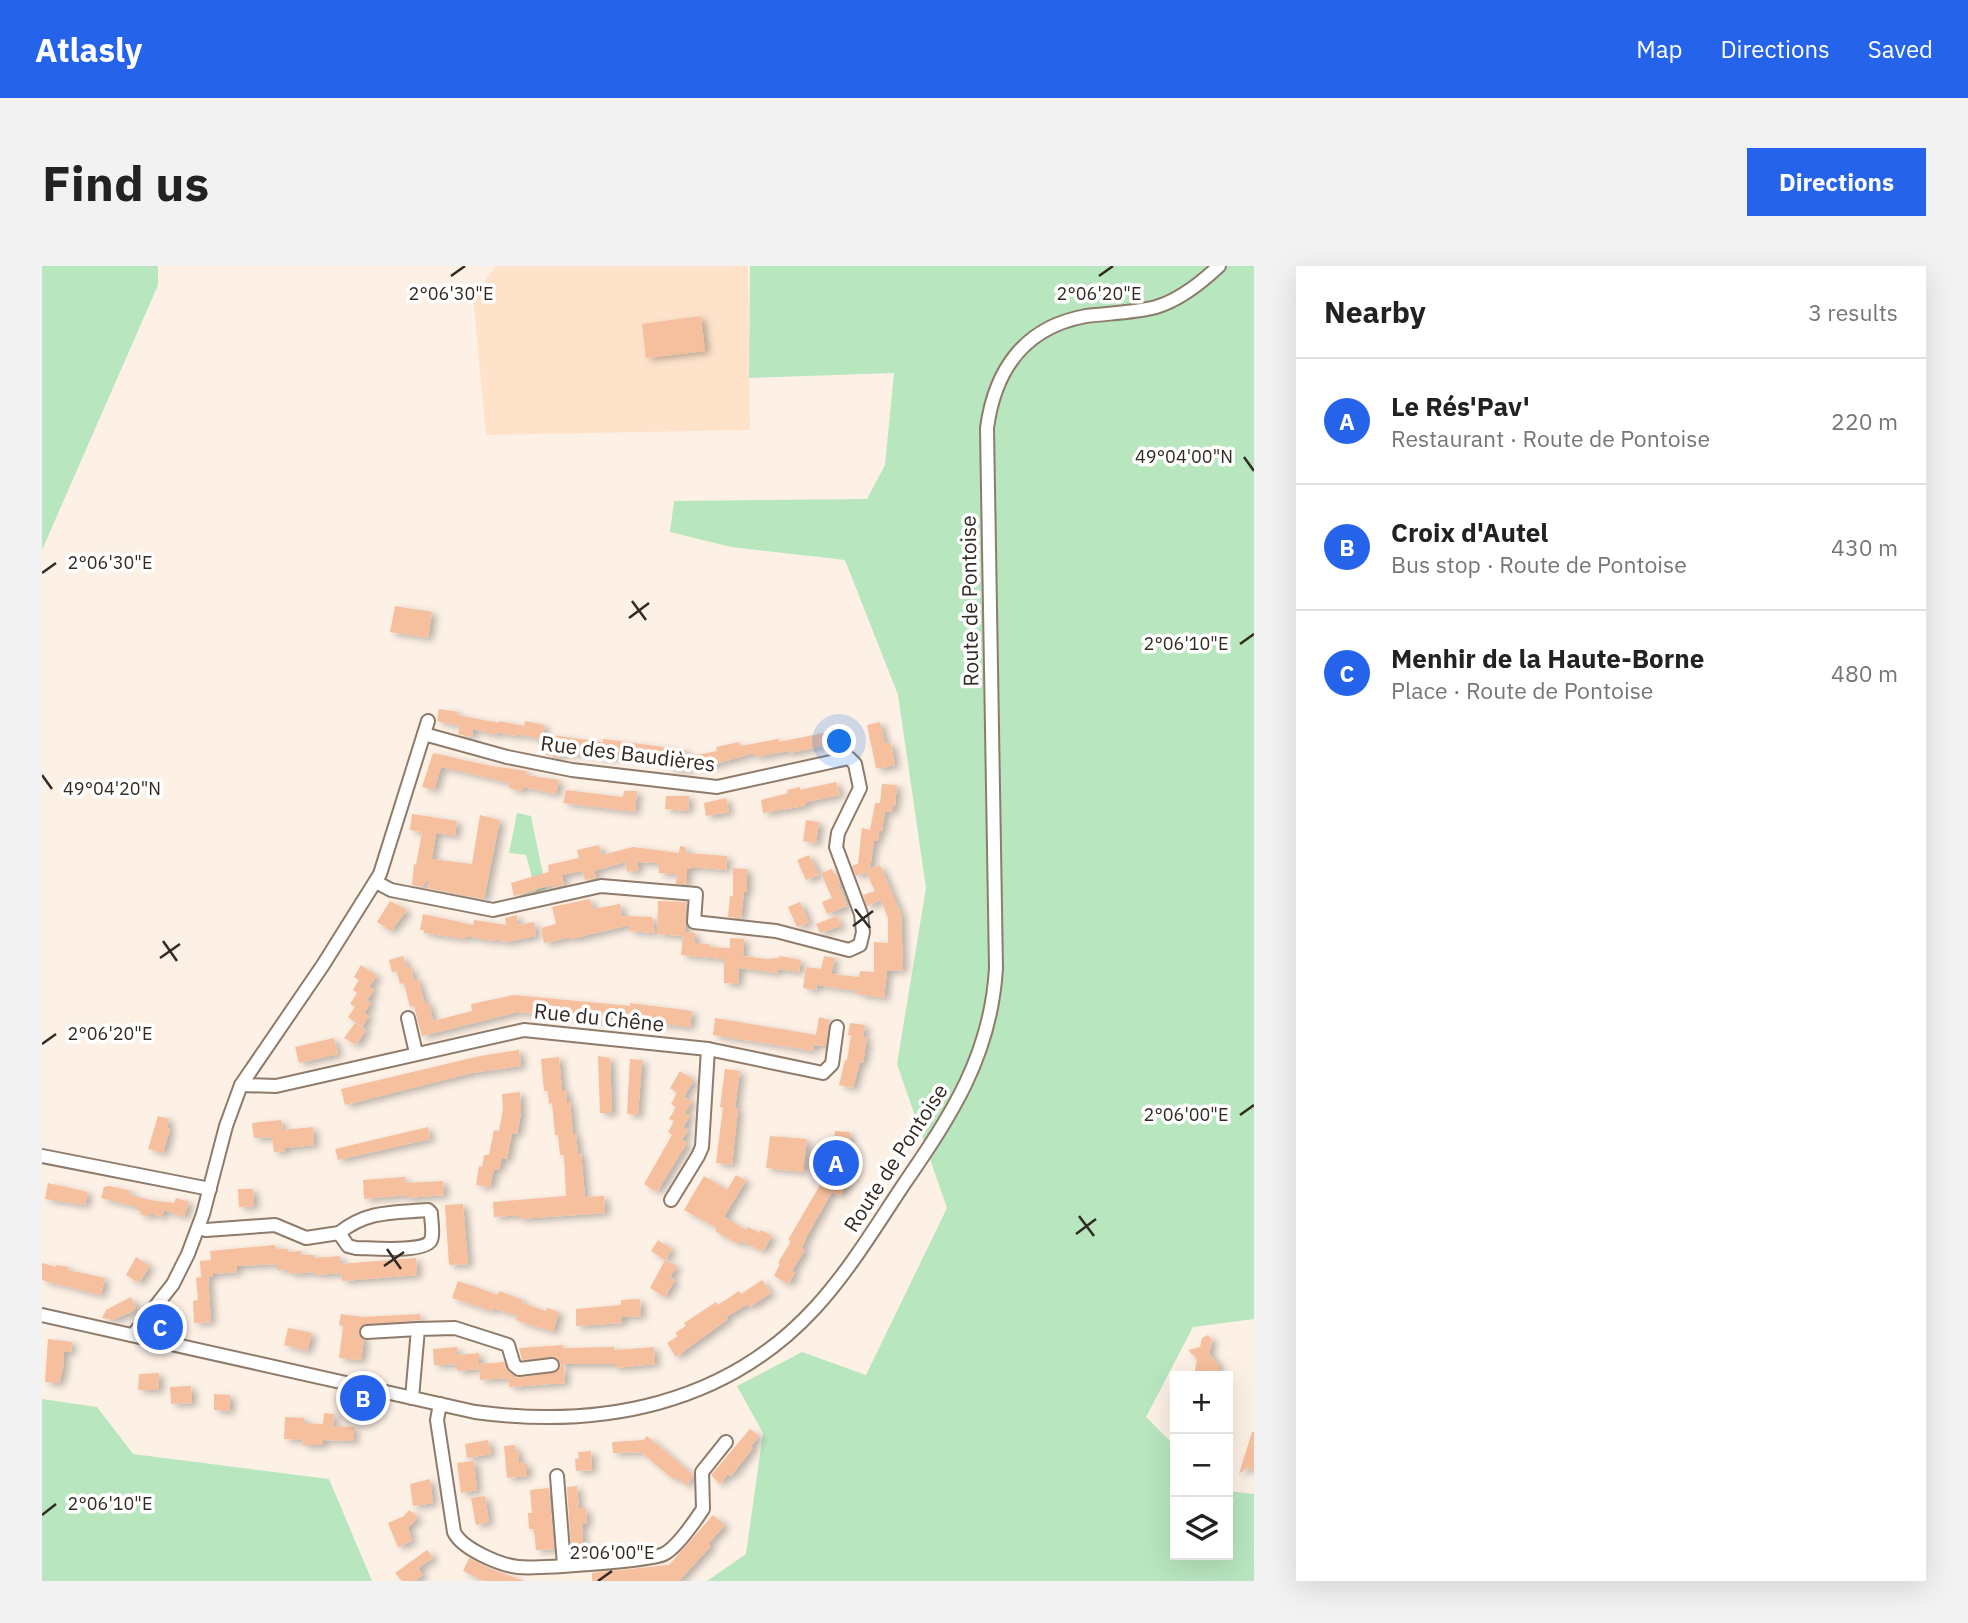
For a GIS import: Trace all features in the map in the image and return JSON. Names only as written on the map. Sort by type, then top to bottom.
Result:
[{"type":"street","name":"Route de Pontoise","points":[[42,1315],[440,1405],[502,1415],[548,1418],[615,1413],[690,1393],[733,1374],[783,1339],[814,1309],[857,1254],[939,1132],[966,1085],[994,1002],[996,968],[987,428],[990,404],[1007,365],[1028,341],[1042,331],[1074,319],[1168,303],[1197,285],[1219,266]]},
{"type":"street","name":"Rue des Baudières","points":[[426,728],[507,757],[572,770],[717,787],[849,758],[855,764],[860,788],[838,833],[837,854],[861,914],[860,945],[853,950],[776,931],[694,922],[696,894],[601,886],[493,910],[391,890],[376,882],[385,863],[426,728]]},
{"type":"street","points":[[133,1335],[173,1284],[199,1228],[226,1126],[241,1085],[376,882]]},
{"type":"street","points":[[408,1018],[416,1053]]},
{"type":"street","name":"Rue du Chêne","points":[[241,1085],[276,1086],[524,1030],[708,1048],[823,1073],[832,1064],[837,1027]]},
{"type":"street","points":[[671,1200],[702,1147],[708,1048]]},
{"type":"street","points":[[42,1156],[210,1189]]},
{"type":"street","points":[[199,1228],[206,1230],[275,1225],[306,1238],[339,1233],[371,1214],[429,1210],[431,1213],[432,1238],[424,1247],[356,1248],[348,1246],[339,1233]]},
{"type":"street","points":[[367,1332],[455,1328],[508,1345],[514,1365],[519,1368],[552,1365]]},
{"type":"street","points":[[412,1398],[418,1329]]},
{"type":"street","points":[[440,1405],[437,1420],[457,1538],[466,1547],[515,1566],[564,1565],[652,1557],[667,1552],[703,1509],[702,1472],[726,1442]]},
{"type":"street","points":[[557,1476],[564,1565]]},
{"type":"shaded area","points":[[496,266],[748,266],[750,430],[486,435],[473,297]]},
{"type":"green space","points":[[42,266],[158,266],[158,285],[42,550]]},
{"type":"green space","points":[[750,266],[1254,266],[1254,1319],[1193,1327],[1146,1417],[1170,1441],[1170,1560],[1233,1560],[1233,1492],[1254,1494],[1254,1581],[707,1581],[746,1554],[763,1433],[737,1386],[802,1352],[866,1375],[947,1208],[897,1064],[926,888],[898,695],[845,560],[731,547],[670,532],[674,501],[867,499],[885,465],[894,373],[749,378]]},
{"type":"green space","points":[[517,813],[531,816],[546,889],[536,892],[526,855],[509,853]]},
{"type":"green space","points":[[42,1399],[97,1407],[133,1454],[329,1479],[372,1581],[42,1581]]},
{"type":"building","points":[[701,316],[705,351],[646,358],[642,324]]},
{"type":"building","points":[[395,606],[432,612],[428,638],[390,632]]},
{"type":"building","points":[[439,709],[499,723],[524,726],[525,721],[545,725],[542,739],[497,732],[497,735],[473,729],[472,737],[458,734],[460,726],[437,721]]},
{"type":"building","points":[[880,722],[885,744],[891,743],[895,765],[876,768],[867,725]]},
{"type":"building","points":[[838,730],[840,743],[755,757],[754,753],[698,769],[696,755],[717,751],[716,747],[739,742],[740,746],[779,739],[779,742]]},
{"type":"building","points":[[550,735],[686,750],[685,757],[691,756],[690,770],[669,769],[671,760],[614,755],[614,759],[582,753],[560,754],[559,758],[546,755]]},
{"type":"building","points":[[433,753],[559,780],[556,794],[523,787],[522,791],[509,788],[510,783],[441,767],[434,790],[422,787]]},
{"type":"building","points":[[836,782],[840,795],[807,802],[804,806],[763,813],[761,800],[788,793],[787,790]]},
{"type":"building","points":[[882,784],[897,785],[895,806],[893,805],[893,812],[885,811],[882,831],[879,831],[878,841],[874,841],[870,869],[880,865],[901,914],[903,970],[887,971],[884,998],[817,985],[816,990],[803,988],[806,967],[821,969],[824,956],[835,958],[831,974],[859,977],[860,971],[874,972],[874,942],[888,943],[888,918],[881,900],[867,906],[863,895],[875,891],[866,872],[856,876],[852,866],[858,864],[862,828],[870,830],[875,803],[880,803]]},
{"type":"building","points":[[566,790],[623,797],[624,791],[637,791],[635,812],[563,803]]},
{"type":"building","points":[[666,796],[689,796],[688,811],[665,809]]},
{"type":"building","points":[[726,798],[729,812],[706,816],[704,803]]},
{"type":"building","points":[[412,814],[457,821],[455,836],[436,833],[432,859],[472,864],[480,815],[500,820],[484,899],[427,888],[429,878],[422,887],[412,885],[422,832],[410,830]]},
{"type":"building","points":[[806,820],[819,822],[816,843],[803,841]]},
{"type":"building","points":[[599,845],[602,855],[633,847],[679,853],[680,846],[686,847],[686,853],[727,856],[726,870],[692,867],[687,869],[687,884],[676,884],[677,874],[659,873],[659,863],[637,862],[639,870],[627,872],[625,862],[594,871],[596,878],[585,880],[582,871],[562,875],[564,885],[552,888],[552,885],[514,896],[511,883],[549,872],[548,865],[579,858],[577,850]]},
{"type":"building","points":[[809,855],[819,875],[806,880],[797,860]]},
{"type":"building","points":[[733,868],[747,869],[747,892],[744,892],[741,918],[728,917],[730,896],[733,896]]},
{"type":"building","points":[[832,869],[834,874],[836,873],[847,906],[827,914],[822,902],[832,898],[821,873]]},
{"type":"building","points":[[590,899],[593,909],[620,904],[622,916],[652,917],[655,933],[629,931],[630,925],[544,943],[541,928],[556,924],[552,907]]},
{"type":"building","points":[[390,901],[407,910],[391,931],[377,922]]},
{"type":"building","points":[[658,901],[686,902],[685,932],[695,933],[695,943],[730,948],[730,938],[744,939],[743,956],[767,959],[780,956],[801,960],[799,972],[778,969],[778,973],[739,968],[738,984],[724,983],[724,959],[681,955],[683,936],[657,934]]},
{"type":"building","points":[[800,902],[809,923],[797,927],[788,907]]},
{"type":"building","points":[[423,914],[473,925],[474,920],[506,925],[505,918],[517,915],[518,925],[534,922],[536,936],[506,942],[424,933],[424,930],[420,930]]},
{"type":"building","points":[[837,916],[841,926],[820,933],[816,924]]},
{"type":"building","points":[[403,956],[407,968],[411,967],[414,980],[418,979],[425,1004],[429,1003],[433,1021],[472,1011],[471,1004],[514,995],[630,1006],[630,1003],[692,1011],[690,1027],[518,1012],[422,1036],[414,1006],[410,1007],[404,983],[400,984],[397,971],[392,972],[389,960]]},
{"type":"building","points":[[361,965],[377,976],[369,987],[374,990],[367,1000],[371,1003],[364,1013],[369,1016],[362,1027],[348,1017],[355,1007],[350,1004],[357,993],[353,990],[359,980],[354,977]]},
{"type":"building","points":[[819,1017],[830,1020],[826,1046],[814,1045],[813,1051],[713,1035],[715,1018],[816,1035]]},
{"type":"building","points":[[355,1023],[366,1030],[356,1045],[344,1038]]},
{"type":"building","points":[[850,1023],[865,1025],[863,1037],[867,1038],[863,1063],[860,1062],[853,1088],[839,1085],[847,1060]]},
{"type":"building","points":[[334,1038],[338,1054],[299,1063],[295,1047]]},
{"type":"building","points":[[519,1050],[521,1066],[472,1073],[345,1105],[341,1089],[480,1056]]},
{"type":"building","points":[[598,1056],[610,1058],[612,1113],[600,1113]]},
{"type":"building","points":[[559,1057],[562,1090],[566,1090],[567,1102],[570,1102],[573,1134],[576,1134],[578,1154],[581,1153],[585,1197],[604,1196],[605,1213],[519,1219],[519,1215],[494,1217],[493,1202],[566,1196],[564,1155],[560,1155],[558,1135],[555,1135],[552,1103],[549,1104],[548,1091],[544,1091],[541,1059]]},
{"type":"building","points":[[630,1059],[642,1060],[638,1115],[627,1114]]},
{"type":"building","points":[[725,1069],[740,1071],[732,1165],[716,1163]]},
{"type":"building","points":[[680,1071],[694,1080],[684,1097],[692,1101],[685,1113],[690,1116],[683,1127],[688,1130],[682,1140],[687,1143],[657,1192],[644,1184],[672,1135],[668,1132],[674,1121],[669,1119],[676,1107],[671,1104],[677,1093],[670,1088]]},
{"type":"building","points":[[520,1092],[521,1113],[517,1134],[512,1133],[507,1159],[502,1158],[499,1170],[494,1169],[490,1187],[476,1185],[479,1166],[482,1167],[484,1155],[489,1155],[494,1130],[499,1131],[503,1109],[502,1094]]},
{"type":"building","points":[[158,1116],[169,1119],[167,1128],[170,1129],[163,1153],[148,1149]]},
{"type":"building","points":[[281,1120],[283,1130],[313,1127],[314,1145],[274,1152],[272,1137],[254,1138],[252,1123]]},
{"type":"building","points":[[428,1127],[430,1139],[338,1160],[335,1149]]},
{"type":"building","points":[[835,1131],[850,1132],[849,1146],[855,1147],[852,1174],[840,1196],[832,1192],[807,1236],[802,1248],[805,1250],[792,1271],[795,1273],[788,1284],[774,1276],[791,1241],[788,1240],[820,1185],[825,1188],[837,1169],[839,1145],[834,1145]]},
{"type":"building","points":[[770,1136],[807,1139],[803,1172],[766,1168]]},
{"type":"building","points":[[736,1175],[746,1180],[724,1217],[746,1230],[748,1227],[759,1233],[761,1230],[772,1236],[763,1251],[740,1241],[738,1244],[715,1231],[717,1228],[684,1210],[704,1176],[727,1190]]},
{"type":"building","points":[[405,1177],[405,1183],[443,1181],[444,1195],[364,1199],[363,1180]]},
{"type":"building","points":[[48,1183],[88,1192],[85,1205],[45,1199]]},
{"type":"building","points":[[104,1187],[131,1191],[130,1195],[150,1200],[174,1203],[176,1198],[189,1202],[184,1217],[164,1210],[162,1217],[150,1213],[149,1217],[140,1214],[141,1211],[137,1210],[137,1207],[101,1198]]},
{"type":"building","points":[[238,1189],[253,1189],[254,1206],[239,1207]]},
{"type":"building","points":[[463,1204],[468,1264],[449,1265],[445,1205]]},
{"type":"building","points":[[658,1240],[672,1249],[665,1260],[651,1251]]},
{"type":"building","points":[[275,1245],[276,1249],[301,1251],[301,1255],[314,1255],[314,1258],[340,1256],[340,1264],[416,1258],[417,1275],[342,1281],[341,1273],[290,1274],[289,1269],[277,1270],[277,1264],[237,1266],[237,1272],[212,1274],[213,1277],[208,1277],[211,1322],[194,1323],[193,1301],[198,1300],[196,1278],[201,1277],[200,1261],[211,1260],[210,1251]]},
{"type":"building","points":[[136,1257],[150,1266],[139,1283],[126,1275]]},
{"type":"building","points":[[665,1260],[677,1266],[670,1277],[675,1280],[665,1297],[650,1288]]},
{"type":"building","points":[[42,1263],[69,1267],[68,1270],[105,1278],[101,1295],[42,1280]]},
{"type":"building","points":[[762,1280],[771,1293],[750,1307],[748,1304],[726,1317],[728,1319],[676,1357],[667,1343],[678,1336],[675,1333],[686,1326],[684,1323],[716,1302],[718,1305],[739,1291],[741,1294]]},
{"type":"building","points":[[458,1281],[498,1295],[499,1291],[546,1311],[547,1308],[559,1312],[553,1332],[516,1320],[518,1316],[452,1298]]},
{"type":"building","points":[[131,1297],[136,1308],[131,1312],[113,1320],[102,1318],[106,1310]]},
{"type":"building","points":[[640,1299],[641,1316],[622,1317],[622,1323],[576,1326],[576,1309],[621,1305],[621,1300]]},
{"type":"building","points":[[341,1314],[362,1317],[420,1314],[420,1320],[362,1325],[358,1332],[364,1340],[361,1360],[339,1358],[343,1326],[339,1325]]},
{"type":"building","points":[[288,1328],[312,1333],[307,1351],[284,1345]]},
{"type":"building","points":[[1208,1335],[1212,1340],[1209,1354],[1219,1365],[1217,1371],[1195,1371],[1197,1359],[1188,1350],[1200,1347],[1202,1338]]},
{"type":"building","points":[[48,1339],[72,1342],[71,1352],[64,1351],[59,1383],[45,1382]]},
{"type":"building","points":[[563,1345],[563,1348],[614,1347],[614,1350],[654,1347],[655,1364],[615,1368],[615,1364],[564,1364],[565,1383],[509,1387],[508,1378],[480,1380],[479,1364],[504,1362],[508,1371],[517,1378],[557,1372],[561,1365],[556,1357],[522,1360],[519,1348]]},
{"type":"building","points":[[457,1347],[457,1355],[479,1353],[479,1369],[457,1371],[457,1364],[434,1365],[433,1349]]},
{"type":"building","points":[[159,1373],[159,1390],[138,1390],[139,1374]]},
{"type":"building","points":[[191,1386],[192,1403],[171,1404],[170,1387]]},
{"type":"building","points":[[214,1394],[230,1395],[230,1411],[214,1410]]},
{"type":"building","points":[[324,1413],[334,1414],[333,1426],[354,1427],[354,1441],[323,1440],[323,1445],[302,1445],[303,1440],[284,1439],[285,1417],[304,1418],[304,1423],[323,1424]]},
{"type":"building","points":[[750,1429],[759,1436],[751,1446],[753,1448],[731,1476],[728,1474],[720,1484],[711,1475]]},
{"type":"building","points":[[1252,1432],[1254,1472],[1248,1467],[1239,1474]]},
{"type":"building","points":[[647,1436],[693,1475],[687,1486],[677,1477],[674,1480],[641,1452],[613,1453],[612,1442],[644,1440]]},
{"type":"building","points":[[488,1440],[491,1454],[467,1458],[465,1444]]},
{"type":"building","points":[[515,1445],[519,1462],[527,1464],[527,1476],[507,1478],[504,1446]]},
{"type":"building","points":[[591,1451],[592,1470],[576,1471],[575,1459],[579,1458],[578,1452]]},
{"type":"building","points":[[474,1461],[477,1490],[461,1493],[457,1463]]},
{"type":"building","points":[[430,1479],[433,1503],[413,1506],[410,1484]]},
{"type":"building","points":[[577,1486],[579,1509],[586,1508],[587,1524],[582,1524],[583,1547],[571,1548],[567,1487]]},
{"type":"building","points":[[549,1488],[554,1549],[536,1550],[534,1529],[529,1529],[528,1513],[532,1513],[530,1490]]},
{"type":"building","points":[[485,1496],[489,1522],[476,1525],[471,1498]]},
{"type":"building","points":[[409,1510],[418,1517],[408,1528],[412,1541],[398,1547],[388,1523],[404,1516]]},
{"type":"building","points":[[713,1515],[725,1525],[708,1544],[711,1546],[679,1581],[592,1581],[592,1573],[669,1565]]},
{"type":"building","points":[[427,1550],[433,1558],[418,1568],[423,1575],[415,1581],[402,1581],[395,1573]]},
{"type":"building","points":[[469,1558],[524,1581],[484,1581],[463,1571]]},
{"type":"place","name":"Le Rés'Pav'","points":[[836,1163]]},
{"type":"place","name":"Menhir de la Haute-Borne","points":[[160,1327]]},
{"type":"place","name":"Croix d'Autel","points":[[363,1398]]}]
